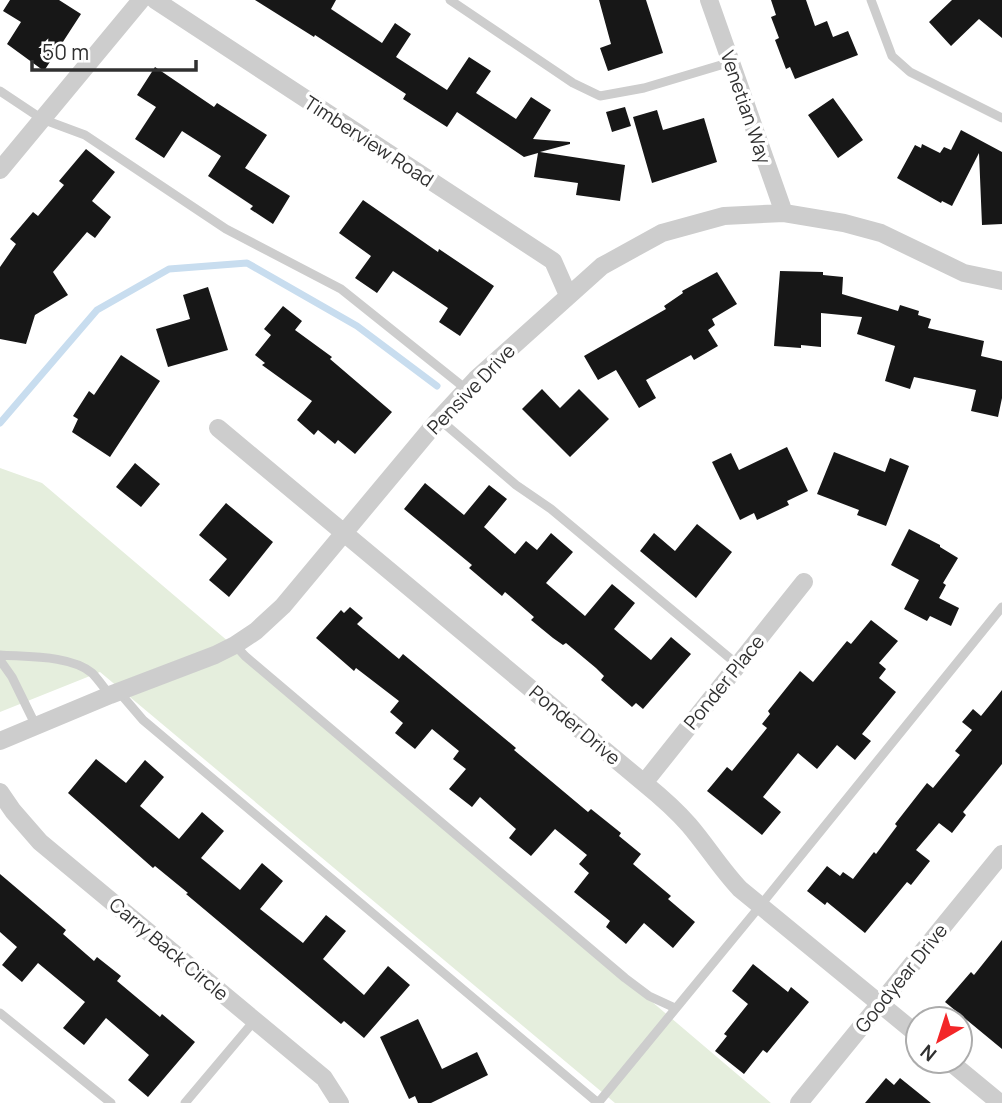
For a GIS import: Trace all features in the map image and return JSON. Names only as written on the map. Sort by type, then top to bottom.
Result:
[{"type":"street","points":[[0,170],[141,0]]},
{"type":"street","name":"Timberview Road","points":[[155,0],[553,261],[568,295]]},
{"type":"street","name":"Venetian Way","points":[[709,0],[784,213]]},
{"type":"street","name":"Pensive Drive","points":[[0,741],[114,693],[215,655],[256,631],[283,606],[466,389],[602,266],[662,233],[723,216],[784,213],[844,223],[881,233],[964,273],[1002,281]]},
{"type":"street","name":"Ponder Drive","points":[[218,428],[645,783],[690,826],[740,890],[904,1024]]},
{"type":"street","name":"Ponder Place","points":[[645,783],[804,582]]},
{"type":"street","name":"Carry Back Circle","points":[[0,792],[40,842],[324,1078],[340,1103]]},
{"type":"street","name":"Goodyear Drive","points":[[799,1103],[1002,854]]},
{"type":"street","points":[[966,1075],[1000,1103]]},
{"type":"lane","points":[[450,0],[573,83],[600,96],[644,88],[730,62]]},
{"type":"lane","points":[[871,0],[892,55],[910,72],[1002,118]]},
{"type":"lane","points":[[0,91],[42,119],[85,135],[226,229],[341,289],[466,389]]},
{"type":"lane","points":[[439,419],[738,665]]},
{"type":"lane","points":[[0,655],[40,657],[76,663],[92,673],[143,720],[598,1103],[1002,607]]},
{"type":"lane","points":[[235,645],[625,978],[649,996],[675,1007]]},
{"type":"lane","points":[[0,660],[12,677],[36,726]]},
{"type":"lane","points":[[0,1013],[111,1103]]},
{"type":"lane","points":[[185,1103],[254,1020]]},
{"type":"green space","points":[[0,468],[42,483],[771,1103],[615,1103],[100,672],[0,712]]},
{"type":"building","points":[[10,0],[59,0],[81,14],[44,71],[7,44],[21,22],[3,11]]},
{"type":"building","points":[[255,0],[336,0],[331,9],[382,43],[395,23],[411,34],[396,57],[447,90],[469,57],[491,71],[476,93],[516,119],[531,97],[551,110],[533,139],[570,144],[540,152],[625,165],[620,201],[576,195],[578,183],[534,177],[538,153],[524,157],[457,112],[447,127],[403,99],[406,94]]},
{"type":"building","points":[[599,0],[646,0],[663,53],[608,71],[600,48],[611,44]]},
{"type":"building","points":[[771,0],[806,0],[815,26],[827,21],[833,37],[848,31],[858,55],[795,79],[790,67],[786,69],[775,40],[779,38],[771,17],[776,15]]},
{"type":"building","points":[[952,0],[1002,0],[1002,38],[979,19],[951,46],[929,22]]},
{"type":"building","points":[[155,67],[214,107],[217,103],[267,135],[245,168],[290,196],[273,224],[250,209],[253,206],[208,176],[221,156],[182,131],[164,158],[135,139],[156,107],[137,95]]},
{"type":"building","points":[[833,98],[863,140],[838,158],[808,115]]},
{"type":"building","points":[[625,107],[631,126],[612,132],[606,112]]},
{"type":"building","points":[[657,110],[663,130],[704,118],[717,162],[652,183],[633,117]]},
{"type":"building","points":[[961,130],[1002,152],[1002,224],[982,225],[979,153],[952,206],[942,201],[941,203],[897,178],[915,145],[921,148],[922,144],[940,153],[944,147],[951,150]]},
{"type":"building","points":[[86,149],[115,172],[92,201],[111,217],[95,238],[87,232],[53,272],[68,295],[35,315],[26,344],[0,339],[0,267],[16,244],[10,239],[33,212],[38,216],[64,185],[59,181]]},
{"type":"building","points":[[363,200],[438,252],[439,249],[494,286],[460,336],[439,322],[448,308],[393,271],[377,293],[355,278],[371,256],[339,233]]},
{"type":"building","points":[[780,271],[823,272],[823,275],[843,277],[842,294],[898,311],[900,305],[919,311],[918,315],[931,319],[928,328],[984,341],[981,356],[1002,361],[1002,398],[998,417],[971,411],[976,390],[914,377],[910,389],[885,381],[895,346],[857,334],[862,317],[821,313],[821,347],[774,346]]},
{"type":"building","points":[[717,272],[737,304],[712,319],[715,325],[708,330],[718,346],[694,360],[691,355],[646,380],[656,398],[639,408],[616,370],[598,380],[584,356],[666,309],[664,306],[683,293],[682,291]]},
{"type":"building","points":[[208,287],[228,350],[168,367],[156,329],[190,319],[183,295]]},
{"type":"building","points":[[283,306],[302,321],[295,330],[332,357],[330,359],[392,412],[355,454],[338,440],[335,444],[318,430],[314,435],[297,420],[312,401],[262,365],[265,363],[255,355],[271,335],[264,329]]},
{"type":"building","points":[[121,355],[160,381],[110,457],[72,432],[78,419],[73,416],[89,391],[94,395]]},
{"type":"building","points":[[542,389],[560,408],[579,389],[609,419],[570,457],[522,409]]},
{"type":"building","points":[[787,447],[808,491],[787,501],[789,505],[757,520],[754,513],[740,520],[712,462],[731,453],[739,470]]},
{"type":"building","points":[[834,452],[885,472],[890,458],[909,466],[886,526],[857,515],[859,510],[817,494]]},
{"type":"building","points":[[135,463],[160,484],[141,507],[116,487]]},
{"type":"building","points":[[425,483],[464,515],[489,485],[507,499],[484,527],[515,554],[526,541],[537,550],[551,533],[573,552],[546,583],[585,616],[612,584],[635,603],[614,629],[651,660],[671,637],[691,654],[643,709],[636,703],[632,707],[601,680],[604,676],[596,668],[566,643],[563,645],[531,620],[534,617],[505,592],[502,596],[469,568],[472,565],[404,509]]},
{"type":"building","points":[[226,503],[273,542],[229,597],[209,580],[227,559],[199,535]]},
{"type":"building","points":[[697,524],[732,552],[696,598],[640,551],[654,533],[675,551]]},
{"type":"building","points":[[909,529],[958,558],[943,583],[946,585],[939,598],[959,608],[951,626],[930,616],[927,621],[904,609],[919,580],[891,565]]},
{"type":"building","points":[[350,607],[363,618],[357,624],[399,659],[403,654],[588,812],[591,809],[621,833],[619,836],[641,854],[633,864],[671,896],[668,899],[695,922],[673,948],[644,923],[626,944],[606,927],[610,921],[574,892],[589,873],[579,864],[587,855],[555,829],[531,856],[509,838],[516,829],[480,797],[472,807],[449,789],[466,769],[453,759],[459,751],[432,729],[415,749],[395,733],[403,723],[390,712],[399,701],[356,668],[354,671],[316,638],[341,610],[344,613]]},
{"type":"building","points":[[871,620],[898,641],[879,663],[886,669],[879,678],[896,692],[862,734],[871,741],[855,760],[837,745],[817,769],[798,753],[763,797],[781,812],[762,835],[707,791],[727,767],[732,771],[767,728],[762,724],[770,714],[768,711],[800,671],[813,682],[847,641],[851,644]]},
{"type":"building","points":[[1002,690],[1002,764],[963,812],[966,815],[952,833],[939,823],[916,850],[930,861],[911,885],[907,882],[865,933],[827,902],[825,905],[807,891],[827,866],[840,876],[843,872],[853,879],[874,852],[876,854],[927,783],[933,788],[960,755],[955,751],[972,730],[962,722],[973,709],[981,716]]},
{"type":"building","points":[[96,759],[126,783],[145,760],[164,777],[140,806],[179,839],[202,812],[224,831],[201,858],[240,890],[262,863],[283,881],[260,909],[303,943],[326,915],[346,931],[323,959],[364,995],[388,966],[410,985],[364,1038],[344,1021],[341,1024],[186,894],[188,893],[155,866],[153,868],[68,793]]},
{"type":"building","points":[[0,874],[66,930],[63,934],[94,961],[97,957],[121,976],[117,981],[195,1042],[148,1097],[128,1080],[149,1055],[106,1018],[84,1045],[63,1028],[85,1002],[38,963],[22,982],[2,965],[17,947],[0,932]]},
{"type":"building","points":[[1002,940],[1002,1049],[974,1026],[974,1005],[949,1005],[945,1002],[971,972],[974,975]]},
{"type":"building","points":[[753,964],[788,992],[791,987],[809,1002],[767,1053],[763,1050],[744,1074],[715,1051],[727,1036],[724,1034],[748,1004],[732,991]]},
{"type":"building","points":[[418,1019],[442,1069],[477,1052],[488,1075],[431,1103],[418,1103],[415,1096],[409,1099],[380,1037]]},
{"type":"building","points":[[886,1078],[894,1085],[900,1078],[931,1103],[865,1103]]},
{"type":"waterway","points":[[0,423],[97,310],[169,269],[247,263],[357,326],[437,386]]}]
